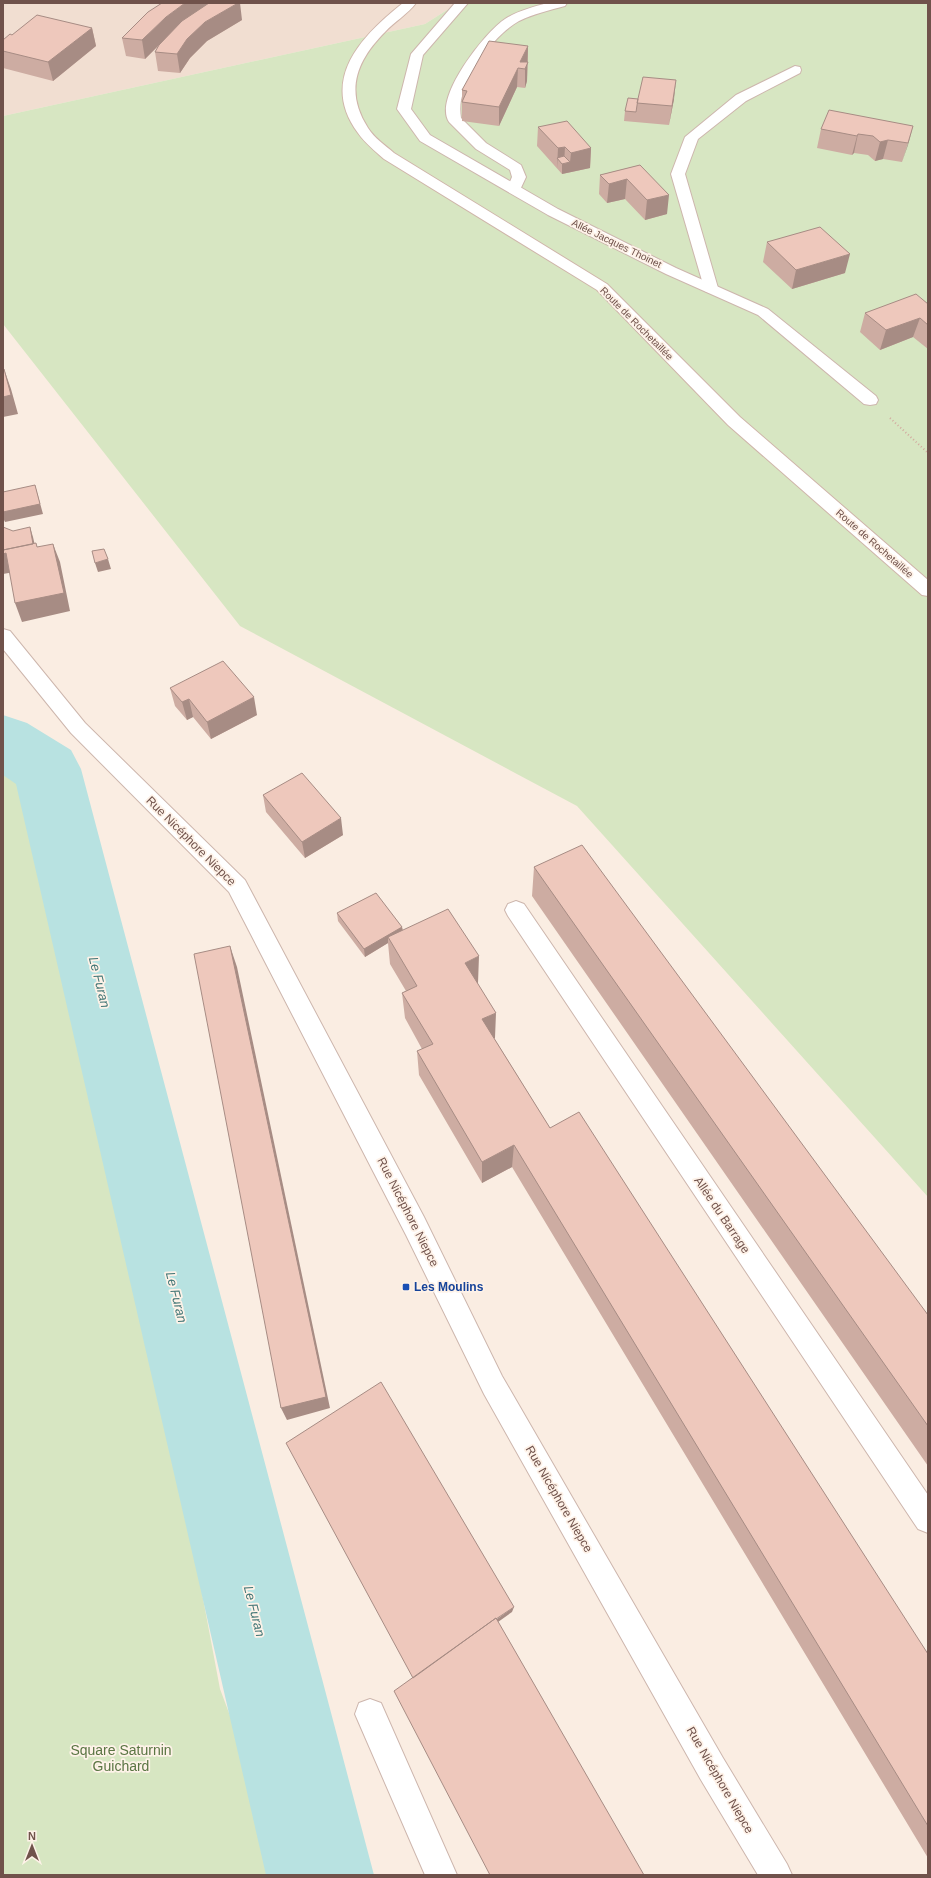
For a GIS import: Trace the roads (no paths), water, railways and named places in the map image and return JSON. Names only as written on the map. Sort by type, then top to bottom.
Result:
[{"type":"street","name":"Route de Rochetaillée","points":[[410,3],[393,16],[364,47],[350,72],[349,98],[361,129],[389,156],[602,287],[734,421],[928,590]]},
{"type":"street","name":"Allée Jacques Thoinet","points":[[462,3],[418,54],[404,109],[425,138],[553,212],[763,312],[870,400]]},
{"type":"street","points":[[514,189],[519,177],[516,168],[481,146],[454,119],[454,99],[468,69],[482,48],[509,22],[537,10],[561,3]]},
{"type":"street","points":[[710,288],[678,174],[692,137],[741,98],[795,70]]},
{"type":"street","name":"Rue Nicéphore Niepce","points":[[3,636],[78,728],[237,886],[415,1226],[493,1385],[712,1769],[776,1875]]},
{"type":"street","name":"Allée du Barrage","points":[[516,910],[928,1519]]},
{"type":"street","points":[[370,1714],[441,1875]]},
{"type":"waterway","name":"Le Furan","points":[[3,741],[47,769],[320,1875]]},
{"type":"place","name":"Les Moulins","points":[[406,1287]]},
{"type":"park label","name":"Square Saturnin Guichard","points":[[121,1758]]}]
